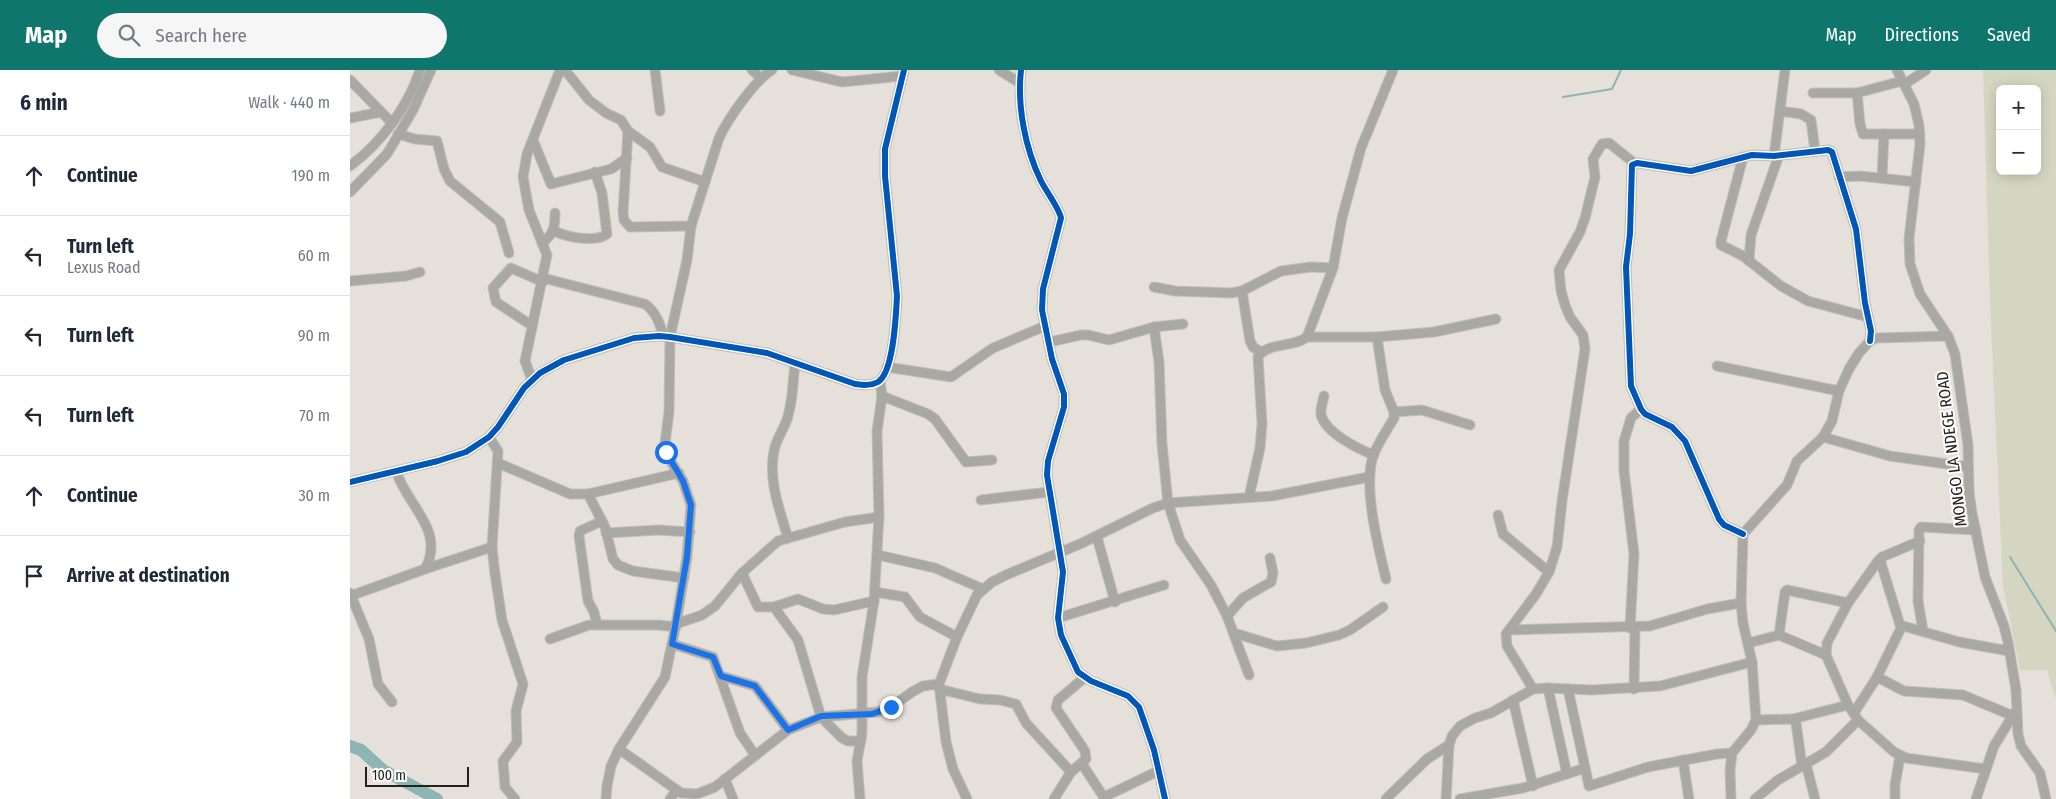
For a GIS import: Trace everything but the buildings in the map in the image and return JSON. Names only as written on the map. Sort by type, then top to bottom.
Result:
[{"type":"street","points":[[350,166],[370,150],[391,122],[410,95],[420,70]]},
{"type":"street","points":[[350,192],[387,154],[414,110],[432,70]]},
{"type":"street","points":[[532,380],[525,361],[547,255],[528,210],[524,192],[524,172],[527,154],[560,70]]},
{"type":"street","points":[[565,70],[584,95],[598,108],[624,122],[628,131],[623,212],[626,224],[630,227],[691,226]]},
{"type":"street","points":[[655,70],[660,111]]},
{"type":"street","points":[[752,70],[761,78]]},
{"type":"street","points":[[606,799],[611,766],[619,749],[665,677],[684,578],[690,532],[691,505],[688,492],[670,460],[665,442],[669,412],[666,336],[687,260],[691,226],[724,126],[761,78],[772,70]]},
{"type":"street","points":[[792,70],[842,82],[903,73],[885,149],[885,176],[897,296],[888,367],[880,381],[882,396],[878,432],[878,555],[874,596],[864,656],[861,741],[857,760],[860,799]]},
{"type":"street","points":[[999,70],[1020,82]]},
{"type":"street","points":[[1021,70],[1021,103],[1030,153],[1045,190],[1061,218],[1042,288],[1042,310],[1045,326],[1064,399],[1064,407],[1048,461],[1047,475],[1063,572],[1058,618],[1061,635],[1073,665],[1084,678],[1128,696],[1139,707],[1154,750],[1165,799]]},
{"type":"street","points":[[1307,337],[1333,268],[1342,218],[1361,148],[1381,105],[1394,70]]},
{"type":"street","points":[[1749,261],[1751,234],[1776,155],[1785,70]]},
{"type":"street","name":"MONGO LA NDEGE ROAD","points":[[1897,70],[1918,113],[1920,134],[1909,239],[1910,264],[1920,294],[1948,336],[1955,354],[1968,445],[1968,492],[1985,577],[2004,626],[2016,690],[2015,713],[2021,746],[2040,773],[2046,799]]},
{"type":"street","points":[[1813,93],[1857,93],[1903,82],[1926,70]]},
{"type":"street","points":[[350,80],[391,122]]},
{"type":"street","points":[[1857,93],[1860,124],[1863,134],[1920,134]]},
{"type":"street","points":[[1780,111],[1801,114],[1811,120],[1815,152]]},
{"type":"street","points":[[350,118],[381,112]]},
{"type":"street","points":[[628,131],[650,146],[662,167],[705,182]]},
{"type":"street","points":[[398,134],[437,142],[444,169],[450,181],[500,222],[509,253]]},
{"type":"street","points":[[1882,177],[1884,134]]},
{"type":"street","points":[[533,140],[550,184],[611,169],[627,158]]},
{"type":"street","points":[[1533,689],[1507,646],[1505,639],[1509,630],[1536,594],[1548,572],[1557,547],[1571,437],[1585,349],[1582,335],[1570,317],[1560,290],[1559,270],[1580,232],[1585,218],[1594,177],[1593,159],[1602,144],[1609,143],[1634,162],[1692,171],[1743,156],[1828,150],[1832,152],[1856,229],[1871,331],[1870,340]]},
{"type":"street","points":[[1743,156],[1721,241],[1723,247],[1737,252],[1781,286],[1808,301],[1868,317]]},
{"type":"street","points":[[1634,162],[1632,165],[1630,234],[1626,267],[1630,377],[1641,409],[1645,414],[1672,427],[1685,442],[1719,520],[1724,525],[1743,534]]},
{"type":"street","points":[[554,231],[576,238],[602,237],[607,234],[602,193],[595,172]]},
{"type":"street","points":[[1840,177],[1882,177],[1916,182]]},
{"type":"street","points":[[542,243],[554,231],[555,213]]},
{"type":"street","points":[[531,325],[496,302],[493,288],[511,268],[543,280],[645,304],[650,308],[666,336]]},
{"type":"street","points":[[1154,288],[1242,291],[1281,271],[1296,268],[1333,268]]},
{"type":"street","points":[[350,281],[406,276],[420,272]]},
{"type":"street","points":[[1242,291],[1250,341],[1253,347],[1261,352],[1307,337],[1377,337],[1434,332],[1496,319]]},
{"type":"street","points":[[1049,342],[1088,335],[1109,340],[1154,327],[1184,324]]},
{"type":"street","points":[[888,367],[951,377],[993,348],[1045,326]]},
{"type":"street","points":[[1154,327],[1159,362],[1162,444],[1168,503],[1180,540],[1211,584],[1227,616],[1249,675]]},
{"type":"street","points":[[350,482],[466,452],[489,436],[498,427],[532,380],[552,365],[580,354],[634,338],[666,336],[758,352],[855,384],[866,385],[880,381]]},
{"type":"street","points":[[1731,799],[1730,771],[1732,753],[1751,730],[1756,720],[1752,662],[1743,623],[1741,602],[1743,534],[1787,486],[1797,461],[1823,437],[1832,421],[1838,391],[1859,353],[1870,340],[1876,338],[1948,336]]},
{"type":"street","points":[[1377,337],[1384,390],[1394,412],[1394,418],[1374,455],[1369,477],[1379,550],[1386,579]]},
{"type":"street","points":[[1250,497],[1260,448],[1262,424],[1257,364],[1261,352]]},
{"type":"street","points":[[788,538],[775,495],[773,460],[776,444],[788,418],[791,405],[794,363]]},
{"type":"street","points":[[1716,366],[1838,391]]},
{"type":"street","points":[[882,396],[928,414],[935,419],[966,462],[992,460]]},
{"type":"street","points":[[1324,396],[1321,409],[1323,419],[1344,441],[1374,455]]},
{"type":"street","points":[[1634,689],[1634,546],[1624,471],[1624,441],[1629,423],[1641,409]]},
{"type":"street","points":[[1394,412],[1422,410],[1470,425]]},
{"type":"street","points":[[489,436],[498,451],[492,547],[502,620],[523,684],[516,711],[517,742],[503,760],[506,787],[515,799]]},
{"type":"street","points":[[1823,437],[1890,456],[1968,467]]},
{"type":"street","points":[[498,463],[561,492],[570,494],[588,494],[678,473]]},
{"type":"street","points":[[396,471],[400,484],[428,526],[432,550],[430,560],[425,569]]},
{"type":"street","points":[[967,799],[953,769],[946,742],[939,686],[957,637],[971,607],[983,589],[1006,574],[1097,537],[1153,508],[1168,503],[1294,493],[1369,477]]},
{"type":"street","points":[[981,500],[1049,492]]},
{"type":"street","points":[[588,494],[602,521],[613,559],[618,565],[633,571],[684,578]]},
{"type":"street","points":[[1498,514],[1503,534],[1548,572]]},
{"type":"street","points":[[550,639],[581,627],[597,624],[676,626],[702,615],[715,606],[742,573],[771,546],[788,538],[846,522],[879,517]]},
{"type":"street","points":[[597,624],[594,612],[588,601],[579,536],[580,531],[583,529],[602,521]]},
{"type":"street","points":[[1923,631],[1918,600],[1921,527],[1976,530]]},
{"type":"street","points":[[606,533],[658,530],[690,532]]},
{"type":"street","points":[[1097,537],[1115,602]]},
{"type":"street","points":[[1920,541],[1880,560],[1848,603],[1827,643],[1826,655],[1848,705],[1856,717],[1881,742],[1900,756],[1986,769]]},
{"type":"street","points":[[392,702],[378,684],[369,639],[350,594],[492,547]]},
{"type":"street","points":[[878,555],[935,568],[983,589]]},
{"type":"street","points":[[1227,616],[1243,598],[1271,582],[1273,573],[1270,558]]},
{"type":"street","points":[[1880,560],[1897,620],[1902,626],[1959,642],[2009,652]]},
{"type":"street","points":[[742,573],[758,607],[774,607],[798,599],[823,609],[834,610],[874,596],[905,597],[920,617],[957,637]]},
{"type":"street","points":[[1058,618],[1115,602],[1164,585]]},
{"type":"street","points":[[1779,635],[1785,592],[1787,590],[1848,603]]},
{"type":"street","points":[[1509,630],[1633,627],[1665,622],[1707,609],[1741,602]]},
{"type":"street","points":[[774,607],[798,640],[821,716],[842,738],[848,741],[861,741]]},
{"type":"street","points":[[1234,632],[1276,646],[1306,643],[1339,635],[1350,630],[1383,607]]},
{"type":"street","points":[[1754,799],[1778,780],[1826,752],[1856,717],[1902,626]]},
{"type":"street","points":[[1748,643],[1779,635],[1826,655]]},
{"type":"street","points":[[672,644],[713,657],[740,733],[755,755]]},
{"type":"street","points":[[1446,799],[1449,745],[1452,736],[1460,726],[1475,718],[1491,713],[1533,689],[1592,690],[1660,686],[1752,662]]},
{"type":"street","points":[[721,676],[755,686],[788,730]]},
{"type":"street","points":[[1877,677],[1904,691],[1963,696],[2015,713],[1994,746],[1976,799]]},
{"type":"street","points":[[1054,799],[1072,772],[1086,759],[1085,751],[1056,708],[1058,700],[1084,678]]},
{"type":"street","points":[[670,799],[681,794],[706,791],[725,779],[788,730],[821,716],[862,714],[884,710],[923,686],[939,686],[980,698],[1016,704],[1026,723],[1072,772]]},
{"type":"street","points":[[1548,688],[1567,774]]},
{"type":"street","points":[[1568,689],[1587,785],[1591,786],[1648,767],[1732,753]]},
{"type":"street","points":[[1513,700],[1533,786]]},
{"type":"street","points":[[1756,720],[1793,719],[1848,705]]},
{"type":"street","points":[[1793,719],[1796,723],[1804,765],[1816,799]]},
{"type":"street","points":[[1386,799],[1427,759],[1449,745]]},
{"type":"street","points":[[619,749],[681,794]]},
{"type":"street","points":[[1895,799],[1895,785],[1900,756]]},
{"type":"street","points":[[1683,760],[1689,799]]},
{"type":"street","points":[[1082,764],[1104,798],[1158,771]]},
{"type":"street","points":[[1460,799],[1533,786],[1585,768]]},
{"type":"street","points":[[725,779],[732,798]]},
{"type":"green space","points":[[1983,70],[2056,70],[2056,699],[2047,670],[2020,670],[2003,586],[1990,305]]},
{"type":"waterway","points":[[1563,97],[1612,89],[1621,70]]},
{"type":"waterway","points":[[2010,557],[2056,631]]},
{"type":"waterway","points":[[350,746],[361,750],[383,770],[437,799]]},
{"type":"cycle path","points":[[350,482],[438,461],[466,452],[489,437],[498,427],[524,388],[540,373],[564,360],[634,338],[670,337],[767,353],[855,384],[870,385],[878,382],[888,367],[895,328],[897,296],[885,176],[885,149],[904,70]]},
{"type":"cycle path","points":[[1021,70],[1021,112],[1027,141],[1035,168],[1061,218],[1043,289],[1042,310],[1052,359],[1064,394],[1064,407],[1048,461],[1047,475],[1063,572],[1058,618],[1061,635],[1078,672],[1091,681],[1128,696],[1139,707],[1154,750],[1165,799]]},
{"type":"cycle path","points":[[1743,534],[1724,525],[1719,519],[1685,441],[1672,427],[1645,414],[1631,386],[1626,267],[1630,234],[1632,165],[1637,163],[1691,171],[1752,155],[1774,156],[1828,150],[1832,152],[1856,229],[1865,303],[1871,331],[1870,341]]},
{"type":"route","points":[[666,452],[683,481],[691,505],[687,557],[672,644],[713,657],[721,676],[755,686],[763,694],[788,730],[821,716],[872,714],[891,707]]}]
